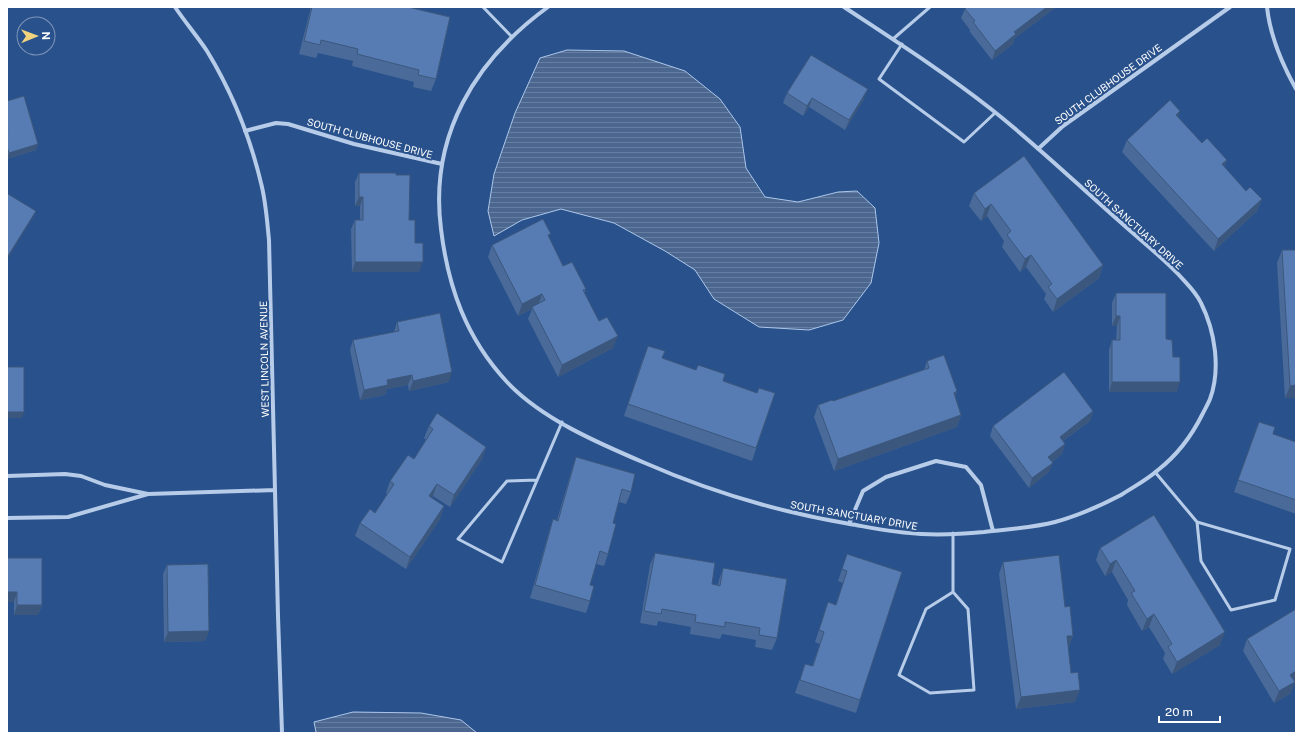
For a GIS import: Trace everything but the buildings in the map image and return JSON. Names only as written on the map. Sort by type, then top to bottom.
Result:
[{"type":"street","name":"WEST LINCOLN AVENUE","points":[[175,7],[206,50],[224,81],[239,114],[262,184],[269,240],[282,733]]},
{"type":"street","name":"SOUTH CLUBHOUSE DRIVE","points":[[245,131],[276,123],[288,124],[354,144],[442,164],[443,154],[450,130],[469,90],[485,66],[512,37],[535,16],[548,7]]},
{"type":"street","points":[[844,7],[918,55],[995,113],[1038,149]]},
{"type":"street","name":"SOUTH CLUBHOUSE DRIVE","points":[[1038,149],[1063,126],[1230,7]]},
{"type":"street","points":[[1267,7],[1268,20],[1280,56],[1296,89]]},
{"type":"street","name":"SOUTH SANCTUARY DRIVE","points":[[442,164],[439,200],[441,234],[449,277],[464,318],[480,348],[511,386],[544,412],[600,444],[677,477],[757,504],[809,517],[848,524],[920,534],[953,534],[1012,529],[1054,522],[1091,510],[1124,493],[1160,469],[1183,444],[1196,427],[1212,396],[1216,371],[1215,350],[1210,325],[1194,290],[1166,261],[1132,233],[1038,149]]},
{"type":"street","points":[[848,524],[863,491],[886,477],[936,461],[966,467],[981,485],[993,531]]},
{"type":"street","points":[[7,476],[65,474],[81,476],[105,485],[148,494],[275,490]]},
{"type":"street","points":[[7,518],[68,517],[148,494]]},
{"type":"lane","points":[[483,7],[512,37]]},
{"type":"lane","points":[[893,39],[930,7]]},
{"type":"lane","points":[[902,44],[879,79],[964,142],[995,113]]},
{"type":"lane","points":[[537,480],[507,481],[458,539],[502,562],[562,422]]},
{"type":"lane","points":[[1155,472],[1197,522],[1290,549],[1275,600],[1231,610],[1201,561],[1197,522]]},
{"type":"lane","points":[[953,534],[953,592],[968,609],[974,690],[930,693],[899,675],[926,609],[953,592]]},
{"type":"water","points":[[567,50],[624,51],[685,71],[720,99],[740,127],[746,168],[765,197],[798,202],[838,192],[857,191],[875,208],[879,243],[871,283],[843,320],[809,330],[759,327],[714,299],[695,270],[665,251],[614,223],[561,209],[522,220],[494,236],[488,211],[494,174],[515,113],[540,58]]},
{"type":"water","points":[[353,712],[421,713],[461,720],[477,733],[316,732],[314,722]]}]
